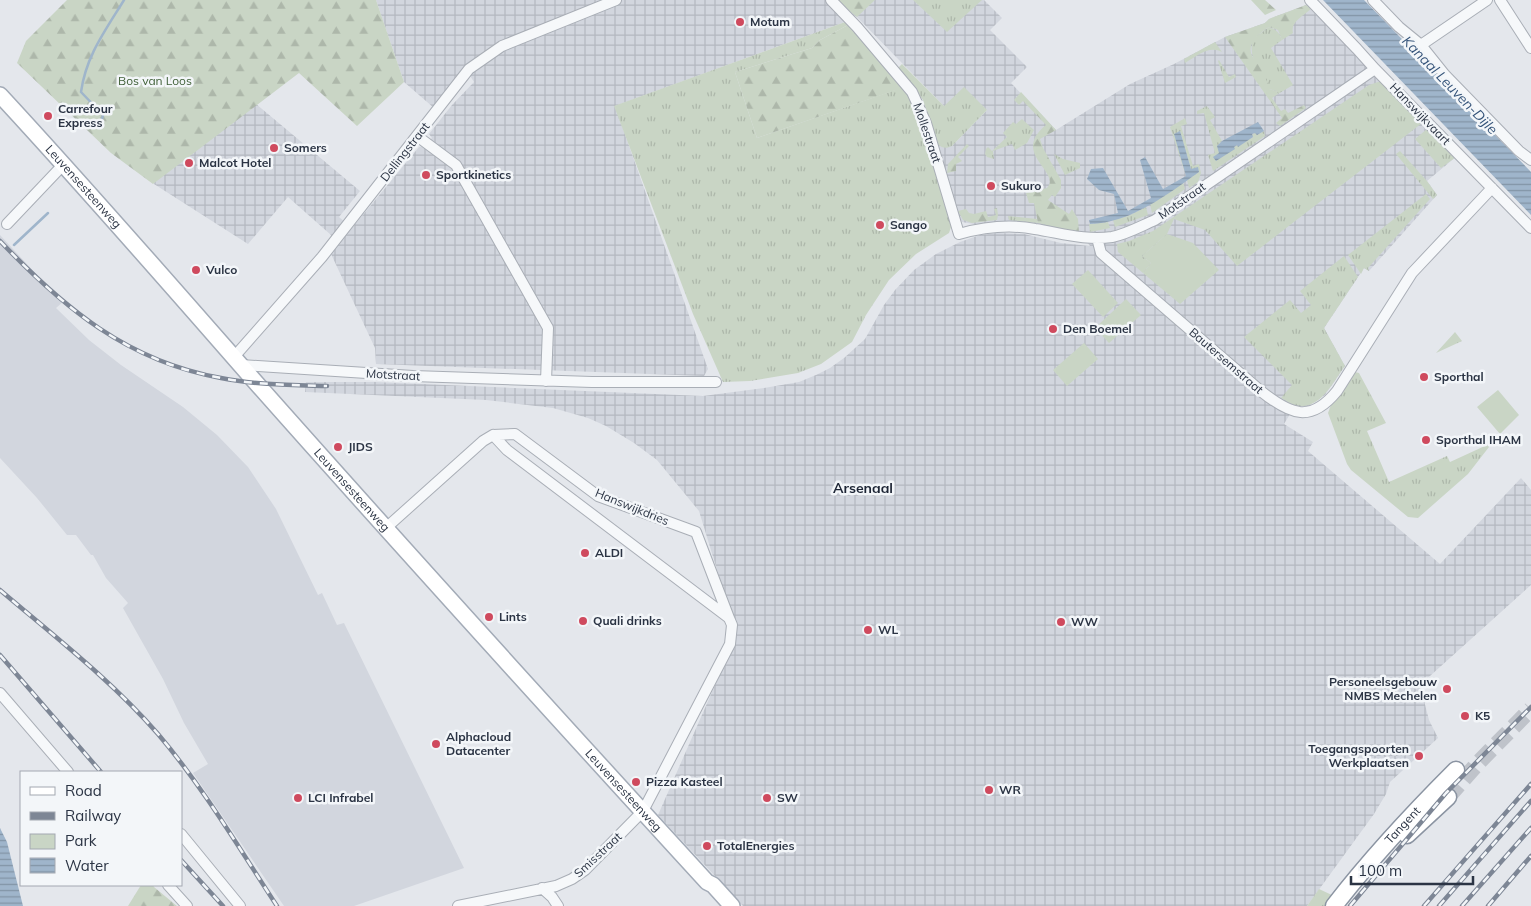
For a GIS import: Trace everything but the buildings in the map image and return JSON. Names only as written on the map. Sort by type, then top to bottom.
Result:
[{"type":"highway","name":"Tangent","points":[[1334,906],[1373,858],[1419,807],[1456,770]]},
{"type":"highway","name":"Tangent","points":[[1347,906],[1411,830],[1448,797]]},
{"type":"main road","name":"Leuvensesteenweg","points":[[0,95],[387,527],[504,661],[707,882],[714,885],[732,906]]},
{"type":"main road","name":"Leuvensesteenweg","points":[[707,882],[707,890],[722,906]]},
{"type":"street","name":"Dellingstraat","points":[[237,361],[322,257],[469,69],[502,46],[616,0]]},
{"type":"street","name":"Mollestraat","points":[[831,0],[857,27],[912,92],[926,123],[959,234]]},
{"type":"street","name":"Hanswijkvaart","points":[[1310,0],[1531,228]]},
{"type":"street","points":[[1373,0],[1399,27],[1422,45],[1445,75],[1519,151],[1531,160]]},
{"type":"street","points":[[1422,45],[1487,0]]},
{"type":"street","points":[[1500,0],[1531,48]]},
{"type":"street","name":"Motstraat","points":[[959,234],[980,228],[1004,226],[1034,228],[1083,238],[1097,238],[1112,237],[1134,230],[1155,220],[1375,69]]},
{"type":"street","points":[[417,136],[456,165],[548,328],[546,381]]},
{"type":"street","points":[[6,224],[63,165]]},
{"type":"street","name":"Bautersemstraat","points":[[1097,238],[1101,253],[1262,392],[1292,412],[1308,412],[1316,410],[1330,399],[1412,273],[1492,188]]},
{"type":"street","name":"Motstraat","points":[[237,361],[413,376],[546,381],[716,382]]},
{"type":"street","points":[[387,527],[493,434]]},
{"type":"street","name":"Hanswijkdries","points":[[493,434],[507,450],[729,618]]},
{"type":"street","name":"Hanswijkdries","points":[[493,434],[515,434],[598,496],[696,532],[732,625],[730,644],[643,811]]},
{"type":"street","points":[[0,693],[67,771]]},
{"type":"street","name":"Smisstraat","points":[[458,906],[480,904],[556,886],[576,877],[643,811]]},
{"type":"street","points":[[182,835],[240,906]]},
{"type":"street","points":[[169,886],[187,906]]},
{"type":"street","points":[[542,888],[558,906]]},
{"type":"shaded area","points":[[376,0],[984,0],[1002,18],[990,30],[1027,67],[1011,83],[1056,130],[1130,84],[1174,64],[1225,37],[1265,23],[1269,19],[1306,5],[1457,156],[1427,181],[1437,195],[1369,271],[1364,268],[1324,328],[1345,366],[1325,395],[1308,406],[1295,406],[1284,424],[1313,442],[1308,451],[1440,564],[1521,478],[1531,490],[1531,585],[1420,685],[1429,720],[1438,738],[1390,782],[1386,794],[1374,814],[1307,906],[743,906],[658,815],[737,635],[699,511],[657,460],[606,426],[588,418],[553,408],[486,400],[305,392],[306,382],[375,382],[703,396],[799,382],[830,368],[844,358],[865,339],[884,305],[914,270],[936,254],[960,242],[980,235],[997,233],[1024,234],[1061,243],[1090,246],[1081,234],[962,222],[957,215],[937,144],[952,146],[987,110],[944,106],[857,17],[849,12],[845,22],[615,106],[708,369],[704,376],[376,364],[375,348],[331,254],[331,235],[288,197],[248,244],[154,184],[159,138],[249,98],[360,191],[339,217],[352,228],[419,147],[424,146],[432,138],[429,134],[452,105],[474,82],[467,71],[434,108],[404,82]]},
{"type":"shaded area","points":[[0,235],[50,289],[64,301],[56,308],[89,340],[121,365],[183,407],[217,435],[248,467],[276,509],[318,595],[322,593],[337,625],[344,623],[464,868],[354,906],[284,906],[193,773],[208,764],[123,608],[128,603],[106,578],[93,555],[91,555],[76,535],[67,535],[37,498],[0,458]]},
{"type":"green space","name":"Bos van Loos","points":[[67,0],[376,0],[404,82],[357,126],[299,73],[153,184],[111,153],[17,63],[26,41]]},
{"type":"green space","points":[[836,0],[875,0],[857,17]]},
{"type":"green space","points":[[913,0],[982,0],[947,32]]},
{"type":"green space","points":[[1251,0],[1265,0],[1276,10],[1265,15]]},
{"type":"green space","points":[[1306,5],[1311,9],[1295,22],[1293,33],[1282,40],[1278,30],[1269,27],[1251,45],[1251,54],[1262,70],[1269,89],[1276,91],[1278,94],[1272,98],[1281,111],[1285,109],[1288,113],[1304,105],[1306,108],[1280,126],[1276,123],[1282,118],[1225,37],[1265,23],[1269,19]]},
{"type":"green space","points":[[845,22],[848,25],[820,40],[812,48],[735,72],[757,138],[895,90],[898,80],[913,101],[921,120],[952,224],[949,233],[916,254],[889,280],[866,315],[852,342],[821,364],[798,373],[750,381],[723,382],[693,314],[614,106]]},
{"type":"green space","points":[[848,25],[898,80],[896,90],[757,138],[735,72],[812,48],[820,40]]},
{"type":"green space","points":[[1269,27],[1274,29],[1281,37],[1282,40],[1271,48],[1293,85],[1278,94],[1276,91],[1269,89],[1256,65],[1252,52],[1253,39]]},
{"type":"green space","points":[[1215,42],[1222,52],[1217,50],[1208,51],[1185,63],[1184,59]]},
{"type":"green space","points":[[1219,60],[1229,77],[1235,74],[1236,77],[1225,83]]},
{"type":"green space","points":[[902,64],[944,106],[964,87],[987,110],[952,146],[946,148],[937,144],[923,100],[898,68]]},
{"type":"green space","points":[[1385,82],[1426,120],[1237,266],[1205,230],[1174,219],[1167,234],[1142,256],[1151,263],[1143,273],[1118,252],[1117,244],[1153,231],[1369,85]]},
{"type":"green space","points":[[1021,92],[1056,130],[1040,139],[1061,180],[1061,188],[1055,197],[1052,195],[1048,200],[1069,214],[1072,209],[1078,219],[1079,233],[1038,223],[1034,203],[1029,203],[1026,193],[1047,188],[1050,182],[1048,175],[1034,153],[1033,145],[1036,135],[1046,125],[1023,101],[1019,105],[1014,100]]},
{"type":"green space","points":[[1207,106],[1215,117],[1210,120],[1222,141],[1217,146],[1234,148],[1253,137],[1252,135],[1255,133],[1257,135],[1264,131],[1265,136],[1213,171],[1208,155],[1215,153],[1204,113],[1197,114],[1197,111]]},
{"type":"green space","points":[[1185,118],[1187,124],[1181,126],[1193,166],[1199,164],[1201,173],[1198,182],[1189,188],[1187,180],[1199,172],[1198,168],[1191,169],[1180,131],[1175,134],[1186,176],[1170,127]]},
{"type":"green space","points":[[1022,119],[1034,130],[1027,143],[1015,150],[1012,144],[993,151],[994,159],[987,157],[985,154],[986,149],[988,147],[992,151],[1007,137],[1003,133],[1013,122],[1016,124]]},
{"type":"green space","points":[[1427,129],[1456,157],[1441,168],[1415,139]]},
{"type":"green space","points":[[967,144],[969,146],[958,157],[962,161],[956,164],[956,171],[947,173],[948,164]]},
{"type":"green space","points":[[1400,151],[1437,195],[1433,199],[1396,154]]},
{"type":"green space","points":[[1054,154],[1063,159],[1080,163],[1080,168],[1065,175]]},
{"type":"green space","points":[[1183,182],[1185,189],[1152,213],[1150,204]]},
{"type":"green space","points":[[1426,194],[1430,199],[1368,268],[1369,271],[1364,268],[1361,274],[1348,255]]},
{"type":"green space","points":[[1146,207],[1148,215],[1115,227],[1113,220],[1128,216]]},
{"type":"green space","points":[[997,208],[997,220],[972,223],[963,220],[958,211],[966,209],[969,213],[974,214],[986,211],[988,217],[996,215],[994,209]]},
{"type":"green space","points":[[1008,216],[1037,219],[1038,223],[1009,220]]},
{"type":"green space","points":[[1108,222],[1110,228],[1090,232],[1089,224]]},
{"type":"green space","points":[[1167,234],[1193,243],[1219,270],[1180,304],[1143,273],[1151,263],[1142,256]]},
{"type":"green space","points":[[1344,256],[1358,277],[1324,328],[1345,366],[1325,394],[1318,400],[1304,406],[1293,404],[1281,398],[1292,385],[1244,337],[1290,300],[1301,313],[1311,305],[1300,291]]},
{"type":"green space","points":[[1088,270],[1118,303],[1103,317],[1072,284]]},
{"type":"green space","points":[[1126,299],[1141,315],[1109,343],[1095,328]]},
{"type":"green space","points":[[1455,332],[1462,341],[1436,353]]},
{"type":"green space","points":[[1084,343],[1098,359],[1067,386],[1053,370]]},
{"type":"green space","points":[[1355,372],[1359,373],[1386,423],[1367,431],[1389,482],[1447,456],[1450,462],[1487,445],[1489,447],[1468,474],[1418,518],[1408,517],[1351,470],[1347,464],[1328,413],[1331,405]]},
{"type":"green space","points":[[1498,390],[1519,415],[1500,434],[1477,407]]},
{"type":"green space","points":[[140,886],[154,886],[177,906],[128,906]]},
{"type":"green space","points":[[1319,889],[1334,896],[1326,906],[1307,906]]},
{"type":"water","points":[[1323,0],[1364,0],[1531,172],[1531,215]]},
{"type":"water","points":[[1258,122],[1264,131],[1257,135],[1255,133],[1252,134],[1253,137],[1238,147],[1237,145],[1234,147],[1235,149],[1216,161],[1213,157],[1219,153],[1217,146],[1222,141]]},
{"type":"water","points":[[1180,131],[1191,169],[1198,167],[1199,172],[1161,198],[1134,213],[1119,219],[1090,224],[1089,220],[1118,213],[1114,194],[1099,190],[1087,179],[1091,169],[1103,168],[1128,211],[1151,198],[1140,160],[1145,157],[1163,189],[1186,176],[1174,134]]},
{"type":"water","points":[[0,828],[7,842],[23,906],[0,906]]},
{"type":"waterway","points":[[102,119],[103,115],[81,92],[92,55],[103,33],[124,0]]},
{"type":"waterway","points":[[14,245],[48,213]]},
{"type":"tunnel","points":[[1448,797],[1478,763],[1531,709]]},
{"type":"railway","points":[[0,241],[48,288],[73,309],[127,345],[156,359],[187,370],[221,378],[247,382],[327,386]]},
{"type":"railway","points":[[0,590],[102,677],[158,734],[205,796],[277,906]]},
{"type":"railway","points":[[0,655],[100,771]]},
{"type":"railway","points":[[1350,906],[1446,793],[1531,707]]},
{"type":"railway","points":[[1424,906],[1531,784]]},
{"type":"railway","points":[[1439,906],[1531,801]]},
{"type":"railway","points":[[1462,906],[1531,828]]},
{"type":"railway","points":[[1488,906],[1531,856]]},
{"type":"railway","points":[[182,861],[223,906]]},
{"type":"place","name":"Motum","points":[[740,22]]},
{"type":"place","name":"Carrefour Express","points":[[48,116]]},
{"type":"place","name":"Somers","points":[[274,148]]},
{"type":"place","name":"Malcot Hotel","points":[[189,163]]},
{"type":"place","name":"Sportkinetics","points":[[426,175]]},
{"type":"place","name":"Sukuro","points":[[991,186]]},
{"type":"place","name":"Sango","points":[[880,225]]},
{"type":"place","name":"Vulco","points":[[196,270]]},
{"type":"place","name":"Den Boemel","points":[[1053,329]]},
{"type":"place","name":"Sporthal","points":[[1424,377]]},
{"type":"place","name":"Sporthal IHAM","points":[[1426,440]]},
{"type":"place","name":"JIDS","points":[[338,447]]},
{"type":"place","name":"ALDI","points":[[585,553]]},
{"type":"place","name":"Lints","points":[[489,617]]},
{"type":"place","name":"Quali drinks","points":[[583,621]]},
{"type":"place","name":"WW","points":[[1061,622]]},
{"type":"place","name":"WL","points":[[868,630]]},
{"type":"place","name":"Personeelsgebouw NMBS Mechelen","points":[[1447,689]]},
{"type":"place","name":"K5","points":[[1465,716]]},
{"type":"place","name":"Alphacloud Datacenter","points":[[436,744]]},
{"type":"place","name":"Toegangspoorten Werkplaatsen","points":[[1419,756]]},
{"type":"place","name":"Pizza Kasteel","points":[[636,782]]},
{"type":"place","name":"WR","points":[[989,790]]},
{"type":"place","name":"LCI Infrabel","points":[[298,798]]},
{"type":"place","name":"SW","points":[[767,798]]},
{"type":"place","name":"TotalEnergies","points":[[707,846]]},
{"type":"district","name":"Arsenaal","points":[[863,488]]},
{"type":"water label","name":"Kanaal Leuven-Dijle","points":[[1450,85]]}]
